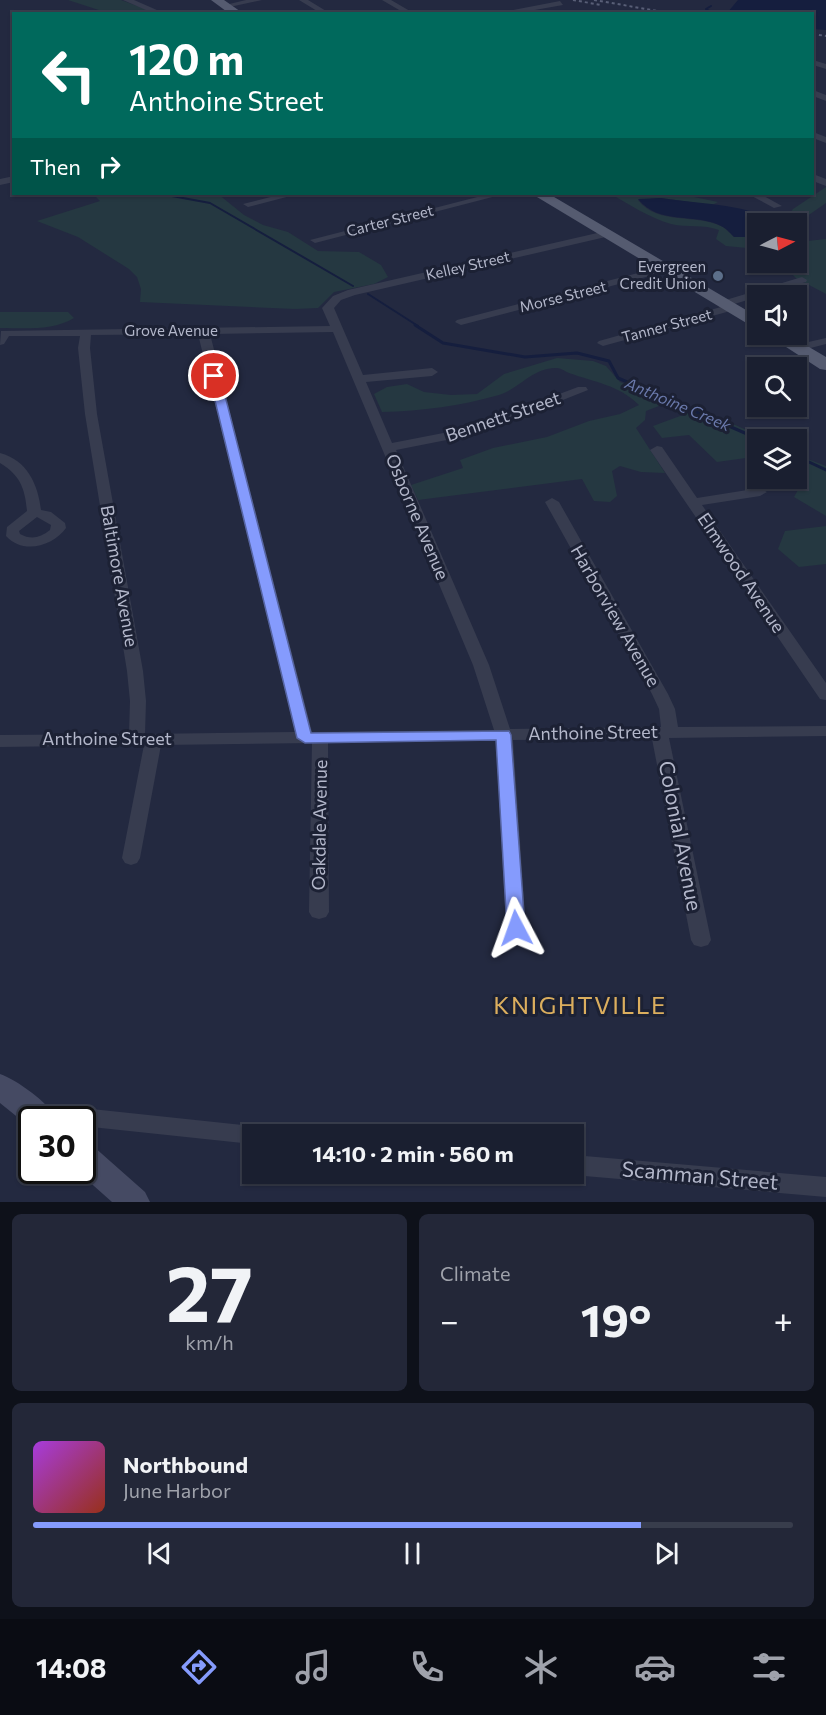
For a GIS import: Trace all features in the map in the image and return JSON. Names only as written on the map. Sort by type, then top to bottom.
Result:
[{"type":"main road","points":[[221,3],[236,12]]},
{"type":"main road","points":[[541,195],[747,318]]},
{"type":"main road","points":[[790,345],[826,365]]},
{"type":"street","points":[[126,0],[158,12]]},
{"type":"street","points":[[221,3],[258,0]]},
{"type":"street","points":[[303,0],[324,12]]},
{"type":"street","points":[[386,0],[408,12]]},
{"type":"street","points":[[506,12],[556,2]]},
{"type":"street","points":[[248,204],[288,195]]},
{"type":"street","name":"Carter Street","points":[[315,240],[495,195]]},
{"type":"street","points":[[755,195],[777,206]]},
{"type":"street","name":"Kelley Street","points":[[332,301],[352,292],[606,234]]},
{"type":"street","name":"Morse Street","points":[[461,322],[665,269]]},
{"type":"street","name":"Tanner Street","points":[[603,343],[726,306],[802,280]]},
{"type":"street","name":"Osborne Avenue","points":[[332,301],[329,311],[481,665],[504,735],[516,928]]},
{"type":"street","name":"Grove Avenue","points":[[2,338],[86,331],[337,329]]},
{"type":"street","name":"Baltimore Avenue","points":[[86,331],[84,348],[91,414],[146,739],[131,858]]},
{"type":"street","name":"Oakdale Avenue","points":[[203,331],[313,738],[319,912]]},
{"type":"street","points":[[795,348],[826,341]]},
{"type":"street","points":[[359,379],[432,372]]},
{"type":"street","name":"Bennett Street","points":[[388,448],[472,431],[582,390]]},
{"type":"street","name":"Elmwood Avenue","points":[[657,450],[826,695]]},
{"type":"street","points":[[0,458],[25,474],[32,490],[34,512]]},
{"type":"street","points":[[693,502],[724,500],[760,492]]},
{"type":"street","name":"Harborview Avenue","points":[[552,502],[660,694],[667,709],[664,732]]},
{"type":"street","name":"Anthoine Street","points":[[0,741],[826,731]]},
{"type":"street","name":"Colonial Avenue","points":[[664,732],[701,940]]},
{"type":"street","points":[[0,1086],[25,1106]]},
{"type":"street","points":[[96,1121],[242,1134]]},
{"type":"street","name":"Scamman Street","points":[[584,1166],[826,1187]]},
{"type":"street","points":[[96,1168],[134,1202]]},
{"type":"shaded area","points":[[68,0],[121,0],[153,12],[105,12]]},
{"type":"shaded area","points":[[826,187],[826,203],[807,216],[807,213],[790,213]]},
{"type":"shaded area","points":[[94,195],[219,195],[244,215],[263,225],[288,232],[318,251],[359,252],[381,265],[388,277],[374,284],[334,292],[318,308],[140,302],[141,289],[137,277],[129,269],[78,237],[37,221],[100,201]]},
{"type":"shaded area","points":[[613,195],[685,195],[718,202],[712,205],[661,198],[638,200],[646,208],[656,213],[713,223],[723,227],[734,237],[747,237],[747,248],[726,246],[716,239],[719,230],[663,221]]},
{"type":"shaded area","points":[[826,239],[826,294],[791,273],[807,273],[807,241]]},
{"type":"shaded area","points":[[0,312],[68,312],[74,318],[48,327],[0,328]]},
{"type":"shaded area","points":[[557,358],[593,361],[606,366],[620,382],[651,395],[664,404],[646,411],[645,420],[636,428],[665,473],[641,472],[620,466],[612,471],[617,496],[610,502],[594,501],[582,479],[418,500],[411,485],[463,468],[460,460],[493,448],[547,437],[589,421],[620,414],[639,405],[615,388],[557,368],[541,371],[499,395],[441,407],[382,412],[374,394],[387,387],[407,384],[424,392],[451,395],[477,394],[504,374]]},
{"type":"shaded area","points":[[699,409],[747,430],[747,458],[717,462],[689,435],[662,438],[653,426]]},
{"type":"shaded area","points":[[807,459],[826,466],[826,516],[794,497],[798,489],[807,489]]},
{"type":"shaded area","points":[[826,526],[826,564],[799,567],[778,549],[785,531]]},
{"type":"water","points":[[738,0],[826,0],[826,30],[814,29],[814,12],[728,12]]},
{"type":"water","points":[[661,198],[739,208],[757,213],[747,213],[747,237],[734,237],[724,228],[713,223],[656,213],[638,199]]},
{"type":"waterway","points":[[711,6],[706,9],[711,12]]},
{"type":"waterway","name":"Anthoine Creek","points":[[156,195],[210,203],[353,286]]},
{"type":"waterway","name":"Anthoine Creek","points":[[368,294],[418,326]]},
{"type":"waterway","name":"Anthoine Creek","points":[[415,325],[443,343],[525,357],[577,353],[609,361],[618,378],[747,434]]},
{"type":"waterway","name":"Anthoine Creek","points":[[807,461],[826,470]]},
{"type":"railway","points":[[573,0],[601,5]]},
{"type":"railway","points":[[594,0],[663,12]]},
{"type":"railway","points":[[814,34],[826,36]]},
{"type":"place","name":"Evergreen Credit Union","points":[[718,276]]},
{"type":"district","name":"KNIGHTVILLE","points":[[580,1006]]},
{"type":"route","points":[[214,376],[305,738],[504,735],[516,928]]}]
